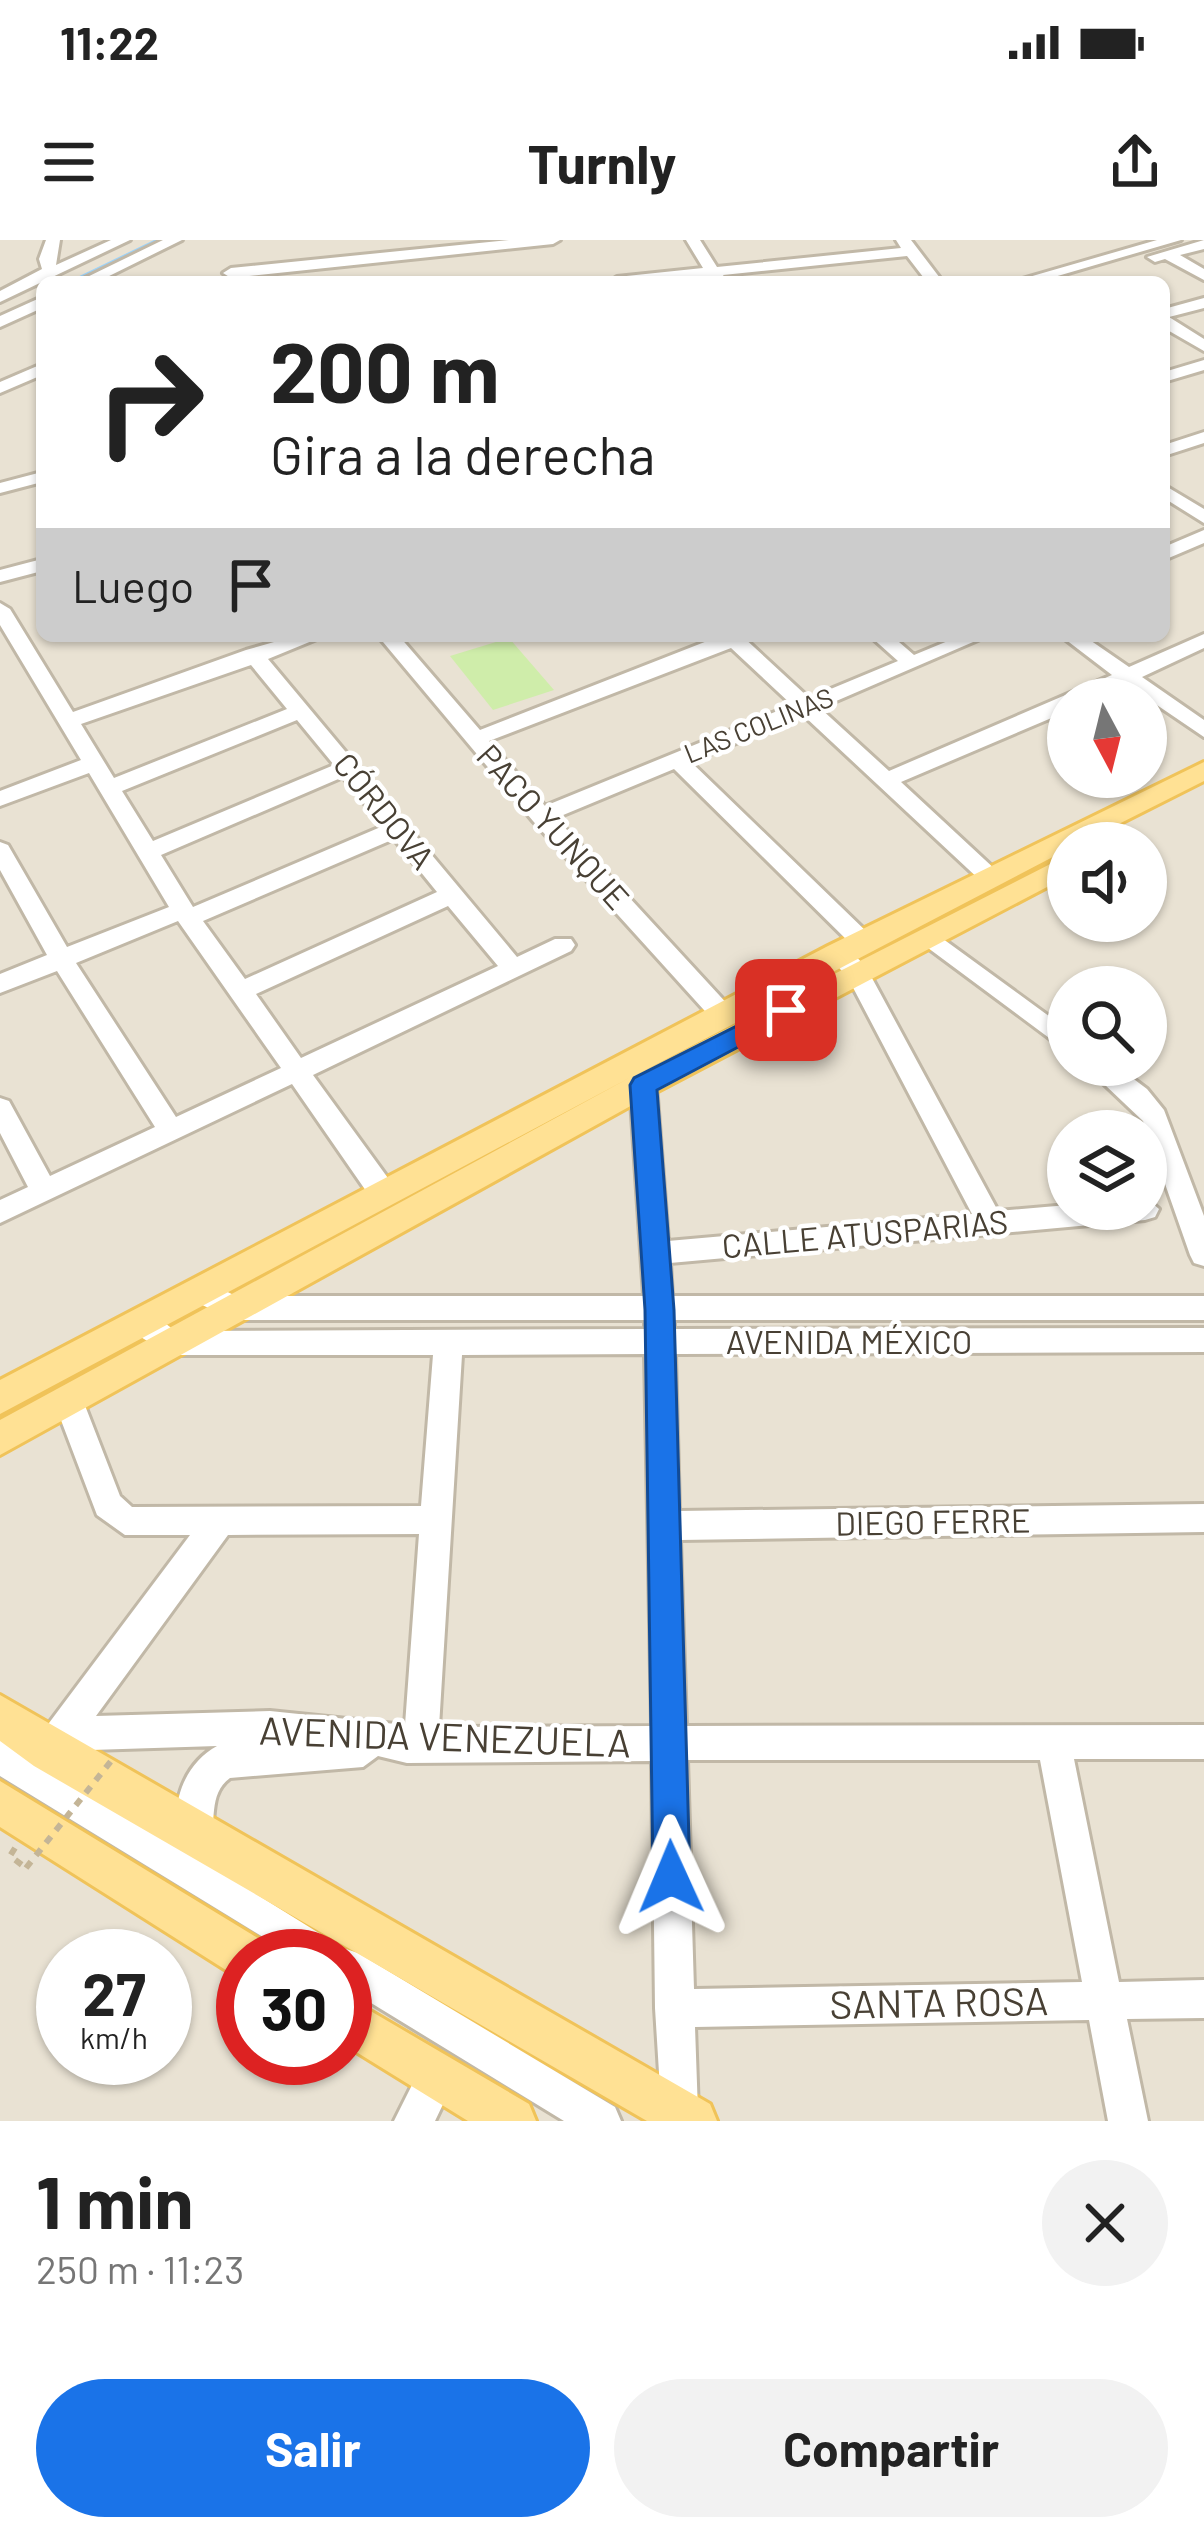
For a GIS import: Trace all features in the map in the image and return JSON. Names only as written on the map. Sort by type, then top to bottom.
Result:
[{"type":"main road","points":[[0,1439],[643,1085],[989,877],[1204,770]]},
{"type":"main road","points":[[1149,822],[1204,794]]},
{"type":"main road","points":[[0,1398],[722,1014],[852,956],[928,936],[1047,875]]},
{"type":"main road","points":[[0,1716],[49,1750],[685,2116]]},
{"type":"main road","points":[[0,1802],[216,1938]]},
{"type":"main road","points":[[372,2036],[512,2121]]},
{"type":"street","points":[[52,273],[47,260],[53,240]]},
{"type":"street","points":[[46,276],[123,240]]},
{"type":"street","points":[[98,276],[175,240]]},
{"type":"street","points":[[231,273],[448,245],[553,240]]},
{"type":"street","points":[[693,240],[715,276]]},
{"type":"street","points":[[1036,276],[1084,258],[1204,244]]},
{"type":"street","points":[[722,276],[908,246],[930,276]]},
{"type":"street","points":[[1171,247],[1204,275]]},
{"type":"street","points":[[1082,276],[1171,247]]},
{"type":"street","points":[[813,261],[824,276]]},
{"type":"street","points":[[0,276],[52,273]]},
{"type":"street","points":[[0,297],[36,280]]},
{"type":"street","points":[[1170,315],[1204,303]]},
{"type":"street","points":[[0,322],[36,306]]},
{"type":"street","points":[[1170,321],[1204,346]]},
{"type":"street","points":[[1170,375],[1204,365]]},
{"type":"street","points":[[0,388],[36,375]]},
{"type":"street","points":[[1170,449],[1204,437]]},
{"type":"street","points":[[0,488],[36,479]]},
{"type":"street","points":[[1170,494],[1204,518]]},
{"type":"street","points":[[1170,551],[1204,536]]},
{"type":"street","points":[[0,558],[36,549]]},
{"type":"street","points":[[0,576],[36,567]]},
{"type":"street","points":[[0,609],[29,642],[68,721],[186,914],[383,1192]]},
{"type":"street","points":[[1125,678],[1204,640]]},
{"type":"street","points":[[68,721],[294,642]]},
{"type":"street","name":"PACO YUNQUE","points":[[393,642],[541,816],[722,1014]]},
{"type":"street","points":[[476,739],[722,642]]},
{"type":"street","points":[[736,642],[989,877]]},
{"type":"street","points":[[887,642],[912,663]]},
{"type":"street","name":"LAS COLINAS","points":[[541,816],[963,642]]},
{"type":"street","points":[[1080,642],[1204,730]]},
{"type":"street","name":"CÓRDOVA","points":[[253,654],[513,968]]},
{"type":"street","points":[[109,788],[301,711]]},
{"type":"street","points":[[887,780],[1047,712]]},
{"type":"street","points":[[677,760],[852,956],[990,1222]]},
{"type":"street","points":[[0,799],[94,763]]},
{"type":"street","points":[[148,852],[349,767]]},
{"type":"street","points":[[0,984],[398,828]]},
{"type":"street","points":[[0,850],[61,958],[170,1131]]},
{"type":"street","points":[[240,991],[453,895]]},
{"type":"street","points":[[928,936],[1047,1027]]},
{"type":"street","points":[[0,1212],[563,945]]},
{"type":"street","points":[[643,1085],[657,1252],[674,2008],[685,2116]]},
{"type":"street","points":[[1125,1086],[1155,1117],[1196,1205],[1204,1256]]},
{"type":"street","points":[[0,1108],[44,1191]]},
{"type":"street","name":"CALLE ATUSPARIAS","points":[[657,1252],[1047,1217]]},
{"type":"street","name":"AVENIDA MÉXICO","points":[[200,1291],[233,1308],[1204,1341]]},
{"type":"street","name":"AVENIDA MÉXICO","points":[[170,1343],[448,1343],[659,1326],[1204,1308]]},
{"type":"street","points":[[141,1322],[170,1343]]},
{"type":"street","points":[[195,1834],[197,1796],[205,1774],[224,1761],[421,1744],[448,1343]]},
{"type":"street","points":[[68,1399],[108,1505],[125,1521],[436,1520]]},
{"type":"street","name":"DIEGO FERRE","points":[[663,1526],[1204,1518]]},
{"type":"street","points":[[49,1750],[220,1520]]},
{"type":"street","name":"AVENIDA VENEZUELA","points":[[49,1750],[90,1733],[270,1728],[421,1744],[1204,1742]]},
{"type":"street","points":[[1054,1745],[1128,2121]]},
{"type":"street","points":[[0,1756],[284,1929]]},
{"type":"street","points":[[372,1982],[601,2121]]},
{"type":"street","name":"SANTA ROSA","points":[[674,2008],[1204,1999]]},
{"type":"street","points":[[414,2121],[437,2077]]},
{"type":"path","points":[[10,1856],[26,1868],[115,1756]]},
{"type":"shaded area","points":[[0,240],[1204,240],[1204,2121],[0,2121]]},
{"type":"green space","points":[[496,642],[512,642],[554,690],[493,710],[450,656]]},
{"type":"waterway","points":[[88,276],[166,240]]},
{"type":"route","points":[[671,1877],[657,1252],[643,1085],[786,1010]]}]
